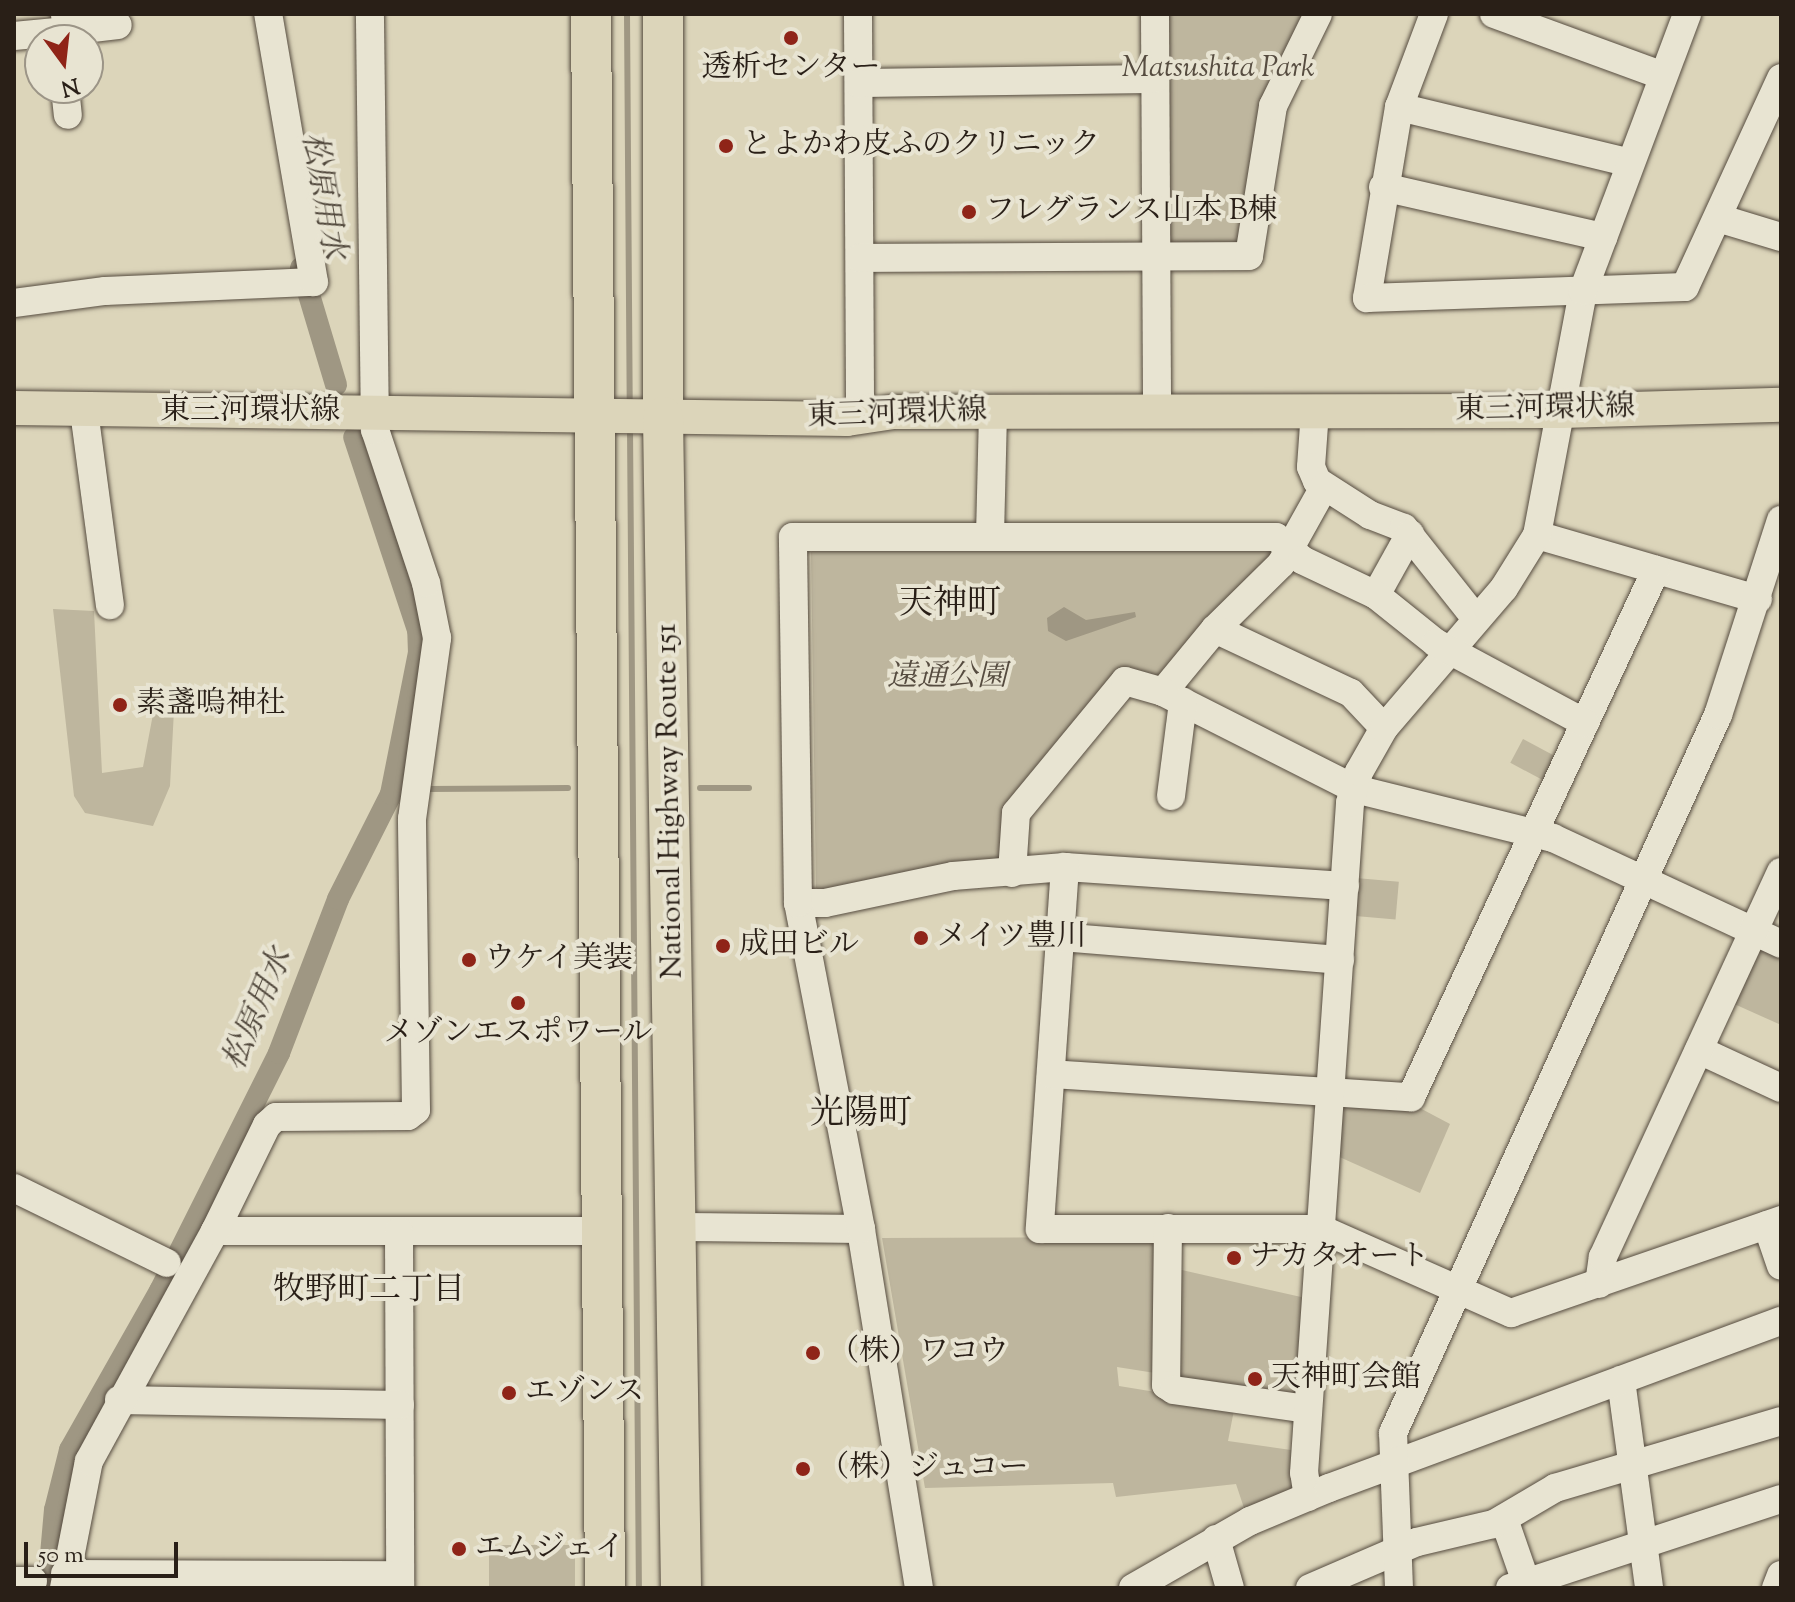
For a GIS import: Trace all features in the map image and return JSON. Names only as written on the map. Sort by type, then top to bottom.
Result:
[{"type":"highway","name":"National Highway Route 151","points":[[591,14],[629,416],[678,1227],[681,1588]]},
{"type":"highway","name":"National Highway Route 151","points":[[605,1588],[604,1231],[629,416],[663,14]]},
{"type":"main road","name":"東三河環状線","points":[[14,408],[629,416],[1157,410],[1561,411],[1781,405]]},
{"type":"street","points":[[14,303],[105,291],[303,284],[268,14]]},
{"type":"street","points":[[370,14],[373,413],[377,445],[426,583],[437,638],[412,819],[416,1110],[408,1116],[270,1120],[215,1231],[179,1271],[89,1461],[64,1581],[400,1582],[399,1231]]},
{"type":"street","points":[[858,14],[860,415]]},
{"type":"street","points":[[1155,14],[1157,410]]},
{"type":"street","points":[[860,258],[1249,256],[1273,106],[1318,14]]},
{"type":"street","points":[[1434,14],[1399,107],[1383,187],[1367,298],[1685,287],[1781,78]]},
{"type":"street","points":[[1494,14],[1663,76]]},
{"type":"street","points":[[1308,1497],[1308,1409],[1329,1093],[1355,789],[1384,728],[1504,588],[1537,535],[1583,291],[1687,14]]},
{"type":"street","points":[[104,26],[118,25]]},
{"type":"street","points":[[859,83],[1154,79]]},
{"type":"street","points":[[1399,107],[1630,163]]},
{"type":"street","points":[[1383,187],[1603,237]]},
{"type":"street","points":[[1718,218],[1781,237]]},
{"type":"street","points":[[84,411],[110,605]]},
{"type":"street","points":[[990,536],[993,411]]},
{"type":"street","points":[[1315,411],[1311,467],[1324,487],[1410,534],[1476,619]]},
{"type":"street","points":[[1171,796],[1173,697],[1215,629],[1281,564],[1287,548],[1324,487]]},
{"type":"street","points":[[1399,1588],[1391,1466],[1393,1433],[1646,881],[1718,715],[1758,599],[1781,520]]},
{"type":"street","points":[[1376,595],[1410,534]]},
{"type":"street","points":[[1537,535],[1758,599]]},
{"type":"street","points":[[919,1588],[861,1229],[798,903],[793,537],[1276,537],[1302,560],[1376,595],[1453,651],[1585,723]]},
{"type":"street","points":[[1051,1074],[1411,1097],[1656,570]]},
{"type":"street","points":[[1215,629],[1351,693],[1384,728]]},
{"type":"street","points":[[1012,873],[1016,813],[1125,681],[1173,697],[1355,789],[1535,832],[1781,944]]},
{"type":"street","points":[[798,903],[825,903],[953,876],[1065,867],[1345,886]]},
{"type":"street","points":[[1065,867],[1040,1229],[1321,1229],[1511,1313],[1522,1313],[1774,1222],[1781,1266]]},
{"type":"street","points":[[1599,1284],[1603,1257],[1781,872]]},
{"type":"street","points":[[1060,937],[1340,960]]},
{"type":"street","points":[[1699,1050],[1781,1088]]},
{"type":"street","points":[[14,1188],[179,1271]]},
{"type":"street","points":[[678,1227],[861,1229]]},
{"type":"street","points":[[1168,1228],[1166,1385],[1174,1390],[1308,1409]]},
{"type":"street","points":[[215,1231],[604,1231]]},
{"type":"street","points":[[1133,1588],[1216,1539],[1308,1497],[1781,1321]]},
{"type":"street","points":[[1621,1380],[1649,1588]]},
{"type":"street","points":[[119,1400],[400,1405]]},
{"type":"street","points":[[1310,1588],[1396,1551],[1504,1519],[1555,1488],[1781,1421]]},
{"type":"street","points":[[1504,1519],[1518,1585],[1781,1499]]},
{"type":"street","points":[[1216,1539],[1230,1588]]},
{"type":"street","points":[[1776,1588],[1781,1575]]},
{"type":"green space","name":"Matsushita Park","points":[[1164,14],[1310,14],[1242,244],[1173,250],[1165,241]]},
{"type":"green space","name":"遠通公園","points":[[822,543],[1273,544],[1277,556],[1161,682],[1123,675],[1010,811],[1006,858],[826,895],[816,888],[811,552]]},
{"type":"green space","points":[[53,609],[94,611],[102,773],[143,767],[157,693],[175,691],[170,786],[153,826],[85,813],[74,796]]},
{"type":"green space","points":[[1523,739],[1561,759],[1548,783],[1510,763]]},
{"type":"green space","points":[[1356,878],[1399,882],[1396,920],[1353,916]]},
{"type":"green space","points":[[1756,949],[1781,954],[1781,1025],[1732,1003]]},
{"type":"green space","points":[[1338,1106],[1416,1106],[1450,1124],[1420,1193],[1335,1155]]},
{"type":"green space","points":[[1178,1237],[1173,1268],[1310,1299],[1301,1396],[1117,1367],[1119,1386],[1235,1405],[1228,1441],[1298,1451],[1294,1489],[1245,1511],[1236,1484],[1116,1497],[1113,1483],[925,1488],[882,1238]]},
{"type":"green space","points":[[489,1545],[575,1545],[575,1588],[489,1588]]},
{"type":"shaded area","points":[[1064,607],[1086,620],[1135,612],[1136,617],[1066,641],[1048,631],[1047,618]]},
{"type":"waterway","points":[[627,14],[630,404]]},
{"type":"waterway","name":"松原用水","points":[[301,268],[336,385]]},
{"type":"waterway","points":[[630,428],[639,1588]]},
{"type":"waterway","name":"松原用水","points":[[48,1588],[55,1510],[70,1450],[160,1291],[279,1053],[338,899],[391,794],[419,653],[418,630],[354,437]]},
{"type":"waterway","points":[[427,789],[568,788]]},
{"type":"waterway","points":[[700,788],[749,788]]},
{"type":"waterway","points":[[391,794],[404,789]]},
{"type":"place","name":"透析センター","points":[[791,38]]},
{"type":"place","name":"とよかわ皮ふのクリニック","points":[[726,146]]},
{"type":"place","name":"フレグランス山本 B棟","points":[[969,212]]},
{"type":"place","name":"素盞嗚神社","points":[[120,705]]},
{"type":"place","name":"メイツ豊川","points":[[921,938]]},
{"type":"place","name":"成田ビル","points":[[723,946]]},
{"type":"place","name":"ウケイ美装","points":[[469,960]]},
{"type":"place","name":"メゾンエスポワール","points":[[518,1003]]},
{"type":"place","name":"ナカタオート","points":[[1234,1258]]},
{"type":"place","name":"（株）ワコウ","points":[[813,1353]]},
{"type":"place","name":"天神町会館","points":[[1255,1379]]},
{"type":"place","name":"エゾンス","points":[[509,1393]]},
{"type":"place","name":"（株）ジュコー","points":[[803,1469]]},
{"type":"place","name":"エムジェイ","points":[[459,1549]]},
{"type":"district","name":"天神町","points":[[950,605]]},
{"type":"district","name":"光陽町","points":[[861,1115]]},
{"type":"district","name":"牧野町二丁目","points":[[369,1291]]}]
